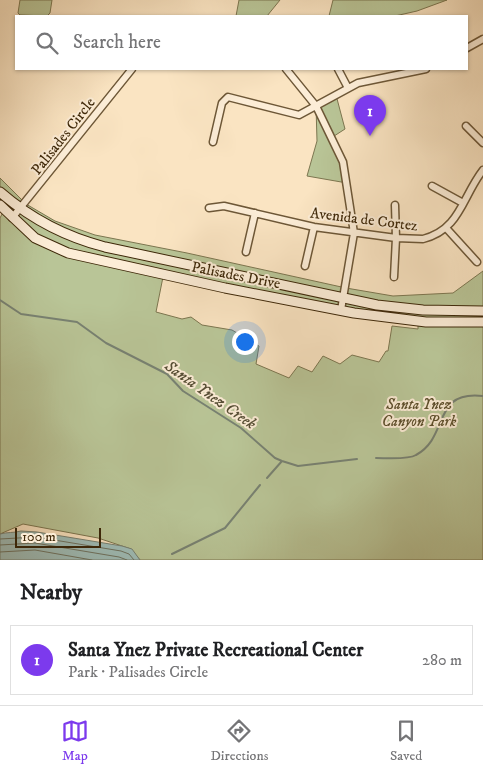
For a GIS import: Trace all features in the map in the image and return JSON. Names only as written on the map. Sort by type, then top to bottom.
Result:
[{"type":"street","points":[[468,47],[483,39]]},
{"type":"street","name":"Palisades Circle","points":[[12,218],[131,70]]},
{"type":"street","points":[[287,70],[316,106],[343,162],[354,233],[341,310]]},
{"type":"street","points":[[339,70],[348,88]]},
{"type":"street","points":[[213,142],[222,103],[228,98],[299,115],[358,83],[421,70]]},
{"type":"street","points":[[466,126],[483,143]]},
{"type":"street","points":[[477,262],[447,229],[482,173]]},
{"type":"street","points":[[432,186],[463,203]]},
{"type":"street","name":"Palisades Drive","points":[[0,192],[21,209],[48,226],[86,242],[377,305],[423,310],[483,311]]},
{"type":"street","name":"Palisades Drive","points":[[0,205],[35,238],[68,253],[225,288],[341,310],[423,321],[483,322]]},
{"type":"street","name":"Avenida de Cortez","points":[[209,208],[224,206],[314,227],[396,238],[423,239],[447,229]]},
{"type":"street","points":[[394,276],[395,206]]},
{"type":"street","points":[[246,252],[255,213]]},
{"type":"street","points":[[305,266],[314,227]]},
{"type":"street","points":[[423,310],[423,321]]},
{"type":"green space","points":[[20,0],[52,0],[48,15],[20,15],[18,13]]},
{"type":"green space","points":[[239,0],[280,0],[268,15],[236,15]]},
{"type":"green space","points":[[333,0],[447,0],[399,15],[329,15]]},
{"type":"green space","points":[[336,95],[345,129],[331,138],[343,162],[347,183],[307,176],[317,141],[316,106]]},
{"type":"green space","name":"Santa Ynez Canyon Park","points":[[0,178],[26,204],[55,221],[95,235],[346,288],[393,296],[453,293],[483,271],[483,560],[140,560],[131,549],[98,538],[23,524],[0,534],[0,218],[3,212],[0,208]],"holes":[[[164,272],[384,317],[418,321],[418,329],[392,326],[388,351],[386,351],[379,362],[352,355],[340,364],[323,356],[312,372],[298,366],[289,378],[256,364],[259,346],[232,330],[202,325],[191,317],[182,319],[156,312]]]},
{"type":"water","points":[[21,531],[122,546],[132,549],[140,560],[0,560],[0,534]]},
{"type":"waterway","name":"Santa Ynez Creek","points":[[0,300],[21,314],[77,322],[106,343],[167,374],[183,391],[241,428],[275,458],[298,466],[357,459]]},
{"type":"waterway","name":"Santa Ynez Creek","points":[[376,458],[402,458],[416,455],[427,447],[434,437],[448,407],[455,400],[467,396],[483,396]]},
{"type":"waterway","points":[[267,478],[282,461]]},
{"type":"waterway","points":[[172,554],[225,528],[260,485]]},
{"type":"place","name":"Santa Ynez Private Recreational Center","points":[[370,136]]}]
